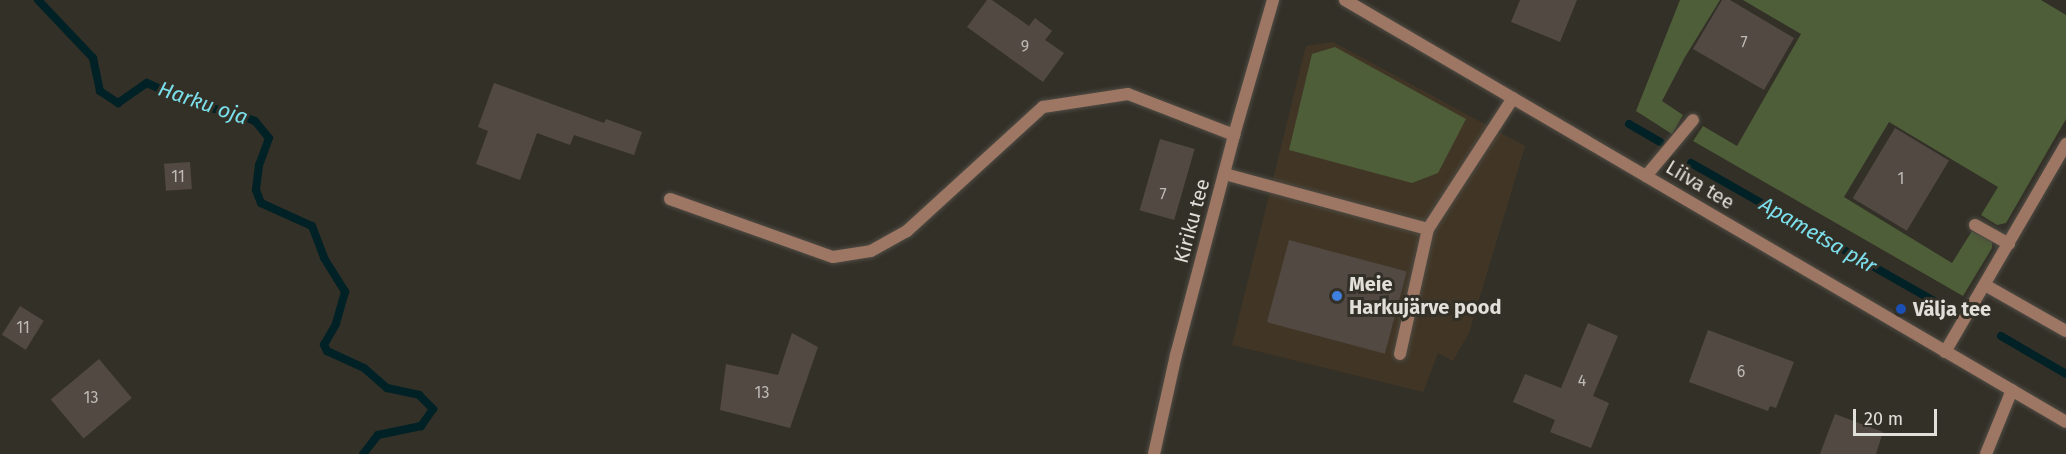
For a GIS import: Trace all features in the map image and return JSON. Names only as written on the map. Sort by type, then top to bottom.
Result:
[{"type":"street","name":"Kiriku tee","points":[[1154,454],[1176,355],[1234,135],[1273,0]]},
{"type":"street","name":"Liiva tee","points":[[1345,0],[2066,422]]},
{"type":"street","points":[[670,199],[833,257],[871,251],[907,231],[1043,107],[1128,94],[1234,135]]},
{"type":"street","points":[[1400,354],[1428,229],[1513,98]]},
{"type":"street","points":[[1646,176],[1693,120]]},
{"type":"street","points":[[1945,352],[2066,144]]},
{"type":"street","points":[[1225,174],[1428,229]]},
{"type":"street","points":[[1975,225],[2009,244]]},
{"type":"street","points":[[1985,285],[2066,331]]},
{"type":"street","points":[[1986,454],[2012,390]]},
{"type":"shaded area","points":[[1333,42],[1525,146],[1469,333],[1453,361],[1438,353],[1423,392],[1232,345],[1306,46]]},
{"type":"green space","points":[[1680,0],[1720,0],[1685,57],[1662,101],[1683,115],[1672,134],[1636,111]]},
{"type":"green space","points":[[1743,0],[2041,0],[2066,15],[2066,119],[2006,223],[1997,225],[1981,215],[1998,187],[1889,122],[1844,197],[1952,263],[1972,231],[1992,242],[1992,248],[1963,296],[1693,141],[1703,126],[1737,146],[1801,34]]},
{"type":"green space","points":[[1335,47],[1466,119],[1438,173],[1412,183],[1289,150],[1312,54]]},
{"type":"building","points":[[987,0],[992,0],[1029,26],[1035,18],[1052,31],[1045,40],[1064,53],[1043,82],[967,27]]},
{"type":"building","points":[[1520,0],[1577,0],[1560,42],[1511,22]]},
{"type":"building","points":[[1722,0],[1730,0],[1794,38],[1764,90],[1693,49]]},
{"type":"building","points":[[494,83],[604,123],[606,119],[642,132],[634,155],[574,135],[570,145],[537,133],[520,180],[476,164],[488,131],[478,127]]},
{"type":"building","points":[[1895,128],[1949,160],[1907,231],[1853,198]]},
{"type":"building","points":[[1160,139],[1195,149],[1174,220],[1140,210]]},
{"type":"building","points":[[190,162],[192,189],[166,191],[164,164]]},
{"type":"building","name":"Meie Harkujärve pood","points":[[1289,240],[1407,272],[1385,354],[1267,322]]},
{"type":"building","points":[[20,306],[44,321],[26,350],[2,335]]},
{"type":"building","points":[[1588,323],[1618,336],[1593,396],[1609,403],[1591,448],[1550,432],[1555,420],[1513,402],[1525,374],[1561,388]]},
{"type":"building","points":[[1708,330],[1794,362],[1776,408],[1770,406],[1768,411],[1689,382]]},
{"type":"building","points":[[792,333],[818,347],[790,428],[720,410],[726,364],[778,375]]},
{"type":"building","points":[[99,359],[132,398],[84,439],[51,399]]},
{"type":"building","points":[[1835,414],[1883,432],[1876,454],[1820,454]]},
{"type":"waterway","name":"Harku oja","points":[[38,0],[93,58],[100,91],[118,103],[147,83],[196,105],[233,113],[255,121],[269,138],[259,165],[256,190],[261,203],[312,226],[324,258],[345,292],[336,324],[324,345],[327,351],[364,368],[387,388],[419,395],[433,409],[421,426],[378,435],[363,454]]},
{"type":"waterway","name":"Apametsa pkr","points":[[1629,124],[1660,142]]},
{"type":"waterway","name":"Apametsa pkr","points":[[1691,163],[1944,307]]},
{"type":"waterway","points":[[2001,336],[2066,374]]},
{"type":"place","name":"Meie Harkujärve pood","points":[[1337,296]]},
{"type":"place","name":"Välja tee","points":[[1901,309]]}]
